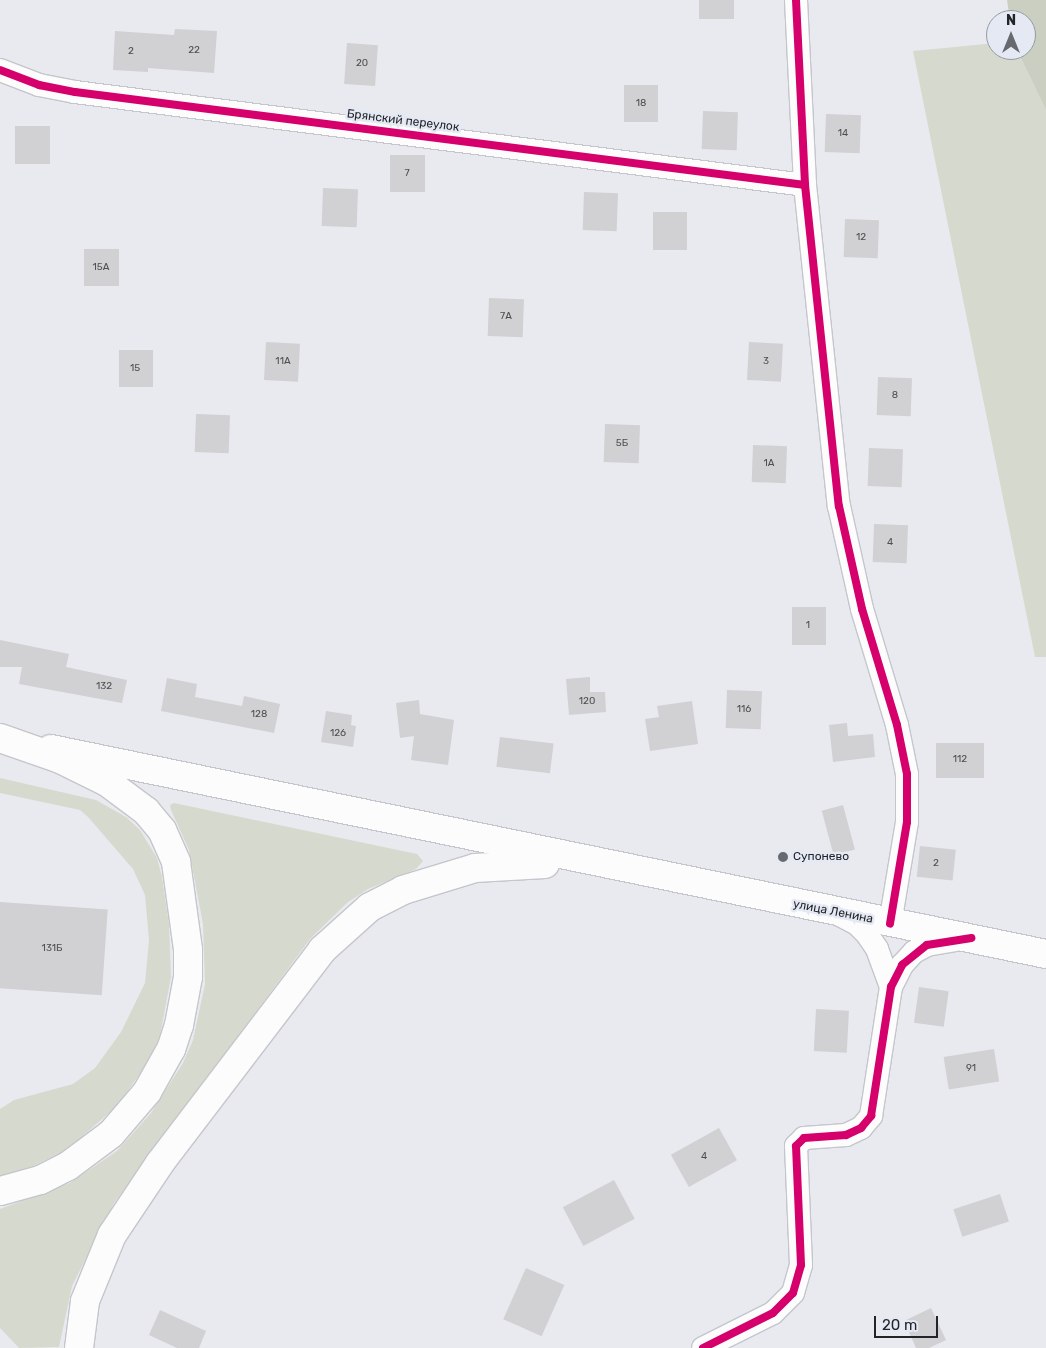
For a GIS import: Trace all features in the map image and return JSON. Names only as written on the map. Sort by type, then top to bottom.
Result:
[{"type":"main road","points":[[8,740],[649,874]]},
{"type":"main road","points":[[0,1191],[40,1180],[68,1166],[104,1140],[130,1114],[147,1092],[171,1049],[188,977],[181,886],[176,862],[162,830],[146,811],[114,786],[60,759],[8,740]]},
{"type":"main road","points":[[79,1348],[83,1309],[96,1268],[128,1210],[296,982],[347,926],[370,908],[403,890],[475,868],[562,864],[649,874]]},
{"type":"main road","name":"улица Ленина","points":[[649,874],[1046,954]]},
{"type":"street","points":[[796,0],[805,185],[838,506],[862,609],[897,725],[907,774],[907,822],[890,924]]},
{"type":"street","name":"Брянский переулок","points":[[0,70],[39,85],[75,92],[805,185]]},
{"type":"street","points":[[835,913],[857,924],[867,934],[876,948],[891,987]]},
{"type":"street","points":[[703,1348],[773,1313],[793,1293],[801,1265],[796,1146],[804,1138],[846,1135],[861,1128],[871,1116],[891,987],[902,965],[927,945],[971,938]]},
{"type":"shaded area","points":[[1007,0],[1046,0],[1046,110],[1022,60],[1036,60],[1036,10],[1008,10]]},
{"type":"shaded area","points":[[986,44],[986,60],[1022,60],[1046,110],[1046,657],[1035,657],[913,51]]},
{"type":"shaded area","points":[[0,778],[96,800],[126,817],[140,830],[157,858],[162,877],[169,924],[171,977],[160,1036],[150,1059],[118,1105],[68,1149],[31,1167],[0,1176],[0,1109],[14,1100],[73,1084],[95,1068],[121,1032],[145,983],[149,940],[145,895],[133,869],[88,817],[80,810],[0,793]]},
{"type":"shaded area","points":[[174,803],[417,854],[423,861],[416,869],[368,889],[348,902],[310,939],[114,1203],[72,1286],[59,1347],[19,1348],[0,1328],[0,1209],[70,1183],[117,1151],[151,1113],[183,1063],[193,1040],[205,984],[203,924],[189,850],[171,810],[170,805]]},
{"type":"building","points":[[699,0],[734,0],[734,19],[699,19]]},
{"type":"building","points":[[175,29],[217,31],[214,73],[148,68],[148,72],[113,70],[115,31],[174,35]]},
{"type":"building","points":[[347,43],[378,45],[375,86],[344,84]]},
{"type":"building","points":[[624,85],[658,85],[658,122],[624,122]]},
{"type":"building","points":[[703,111],[738,112],[737,150],[702,149]]},
{"type":"building","points":[[826,114],[861,115],[860,153],[825,152]]},
{"type":"building","points":[[15,126],[50,126],[50,164],[15,164]]},
{"type":"building","points":[[390,155],[425,155],[425,192],[390,192]]},
{"type":"building","points":[[323,188],[358,189],[357,227],[322,226]]},
{"type":"building","points":[[584,192],[618,193],[617,231],[583,230]]},
{"type":"building","points":[[653,212],[687,212],[687,250],[653,250]]},
{"type":"building","points":[[845,219],[879,220],[878,258],[844,257]]},
{"type":"building","points":[[84,249],[119,249],[119,286],[84,286]]},
{"type":"building","points":[[489,298],[524,299],[523,337],[488,336]]},
{"type":"building","points":[[266,342],[300,344],[298,382],[264,380]]},
{"type":"building","points":[[749,342],[783,344],[781,382],[747,380]]},
{"type":"building","points":[[119,350],[153,350],[153,387],[119,387]]},
{"type":"building","points":[[878,377],[912,378],[911,416],[877,415]]},
{"type":"building","points":[[196,414],[230,415],[229,453],[195,452]]},
{"type":"building","points":[[605,424],[640,425],[639,463],[604,462]]},
{"type":"building","points":[[753,445],[787,446],[786,483],[752,482]]},
{"type":"building","points":[[869,448],[903,449],[902,487],[868,486]]},
{"type":"building","points":[[874,524],[908,525],[907,563],[873,562]]},
{"type":"building","points":[[792,607],[826,607],[826,645],[792,645]]},
{"type":"building","points":[[0,640],[69,654],[66,667],[127,680],[122,703],[19,684],[22,667],[0,667]]},
{"type":"building","points":[[590,677],[590,692],[605,692],[606,712],[569,715],[566,679]]},
{"type":"building","points":[[167,678],[197,684],[195,697],[242,706],[244,696],[280,704],[274,733],[161,711]]},
{"type":"building","points":[[727,690],[762,691],[761,729],[726,728]]},
{"type":"building","points":[[419,700],[420,714],[454,720],[448,765],[411,760],[414,736],[400,738],[396,703]]},
{"type":"building","points":[[692,701],[698,744],[650,751],[645,719],[659,717],[657,706]]},
{"type":"building","points":[[326,711],[352,715],[351,725],[356,726],[353,747],[321,742]]},
{"type":"building","points":[[847,723],[848,736],[873,734],[875,757],[833,762],[829,725]]},
{"type":"building","points":[[500,737],[554,744],[550,773],[496,767]]},
{"type":"building","points":[[936,743],[984,743],[984,778],[936,778]]},
{"type":"building","points":[[843,805],[855,849],[834,855],[822,811]]},
{"type":"building","points":[[920,846],[956,850],[953,881],[917,877]]},
{"type":"building","points":[[0,902],[108,910],[102,995],[0,988]]},
{"type":"building","points":[[919,987],[949,991],[944,1027],[914,1023]]},
{"type":"building","points":[[816,1009],[849,1011],[847,1053],[814,1051]]},
{"type":"building","points":[[994,1049],[999,1082],[949,1090],[944,1057]]},
{"type":"building","points":[[719,1128],[737,1160],[689,1187],[671,1155]]},
{"type":"building","points":[[614,1180],[635,1219],[583,1246],[563,1207]]},
{"type":"building","points":[[1000,1194],[1009,1222],[962,1237],[953,1209]]},
{"type":"building","points":[[526,1268],[564,1285],[542,1336],[503,1319]]},
{"type":"building","points":[[931,1308],[946,1340],[929,1348],[916,1348],[904,1321]]},
{"type":"building","points":[[160,1310],[206,1331],[199,1348],[177,1348],[149,1335]]},
{"type":"cycle path","points":[[796,0],[805,185],[839,506],[862,609],[897,725],[907,774],[907,822],[890,924]]},
{"type":"cycle path","points":[[0,70],[39,85],[75,92],[805,185]]},
{"type":"cycle path","points":[[703,1348],[773,1313],[793,1293],[801,1265],[796,1146],[804,1138],[846,1135],[861,1128],[871,1116],[891,987],[902,965],[927,945],[971,938]]},
{"type":"place","name":"Супонево","points":[[783,857]]}]
